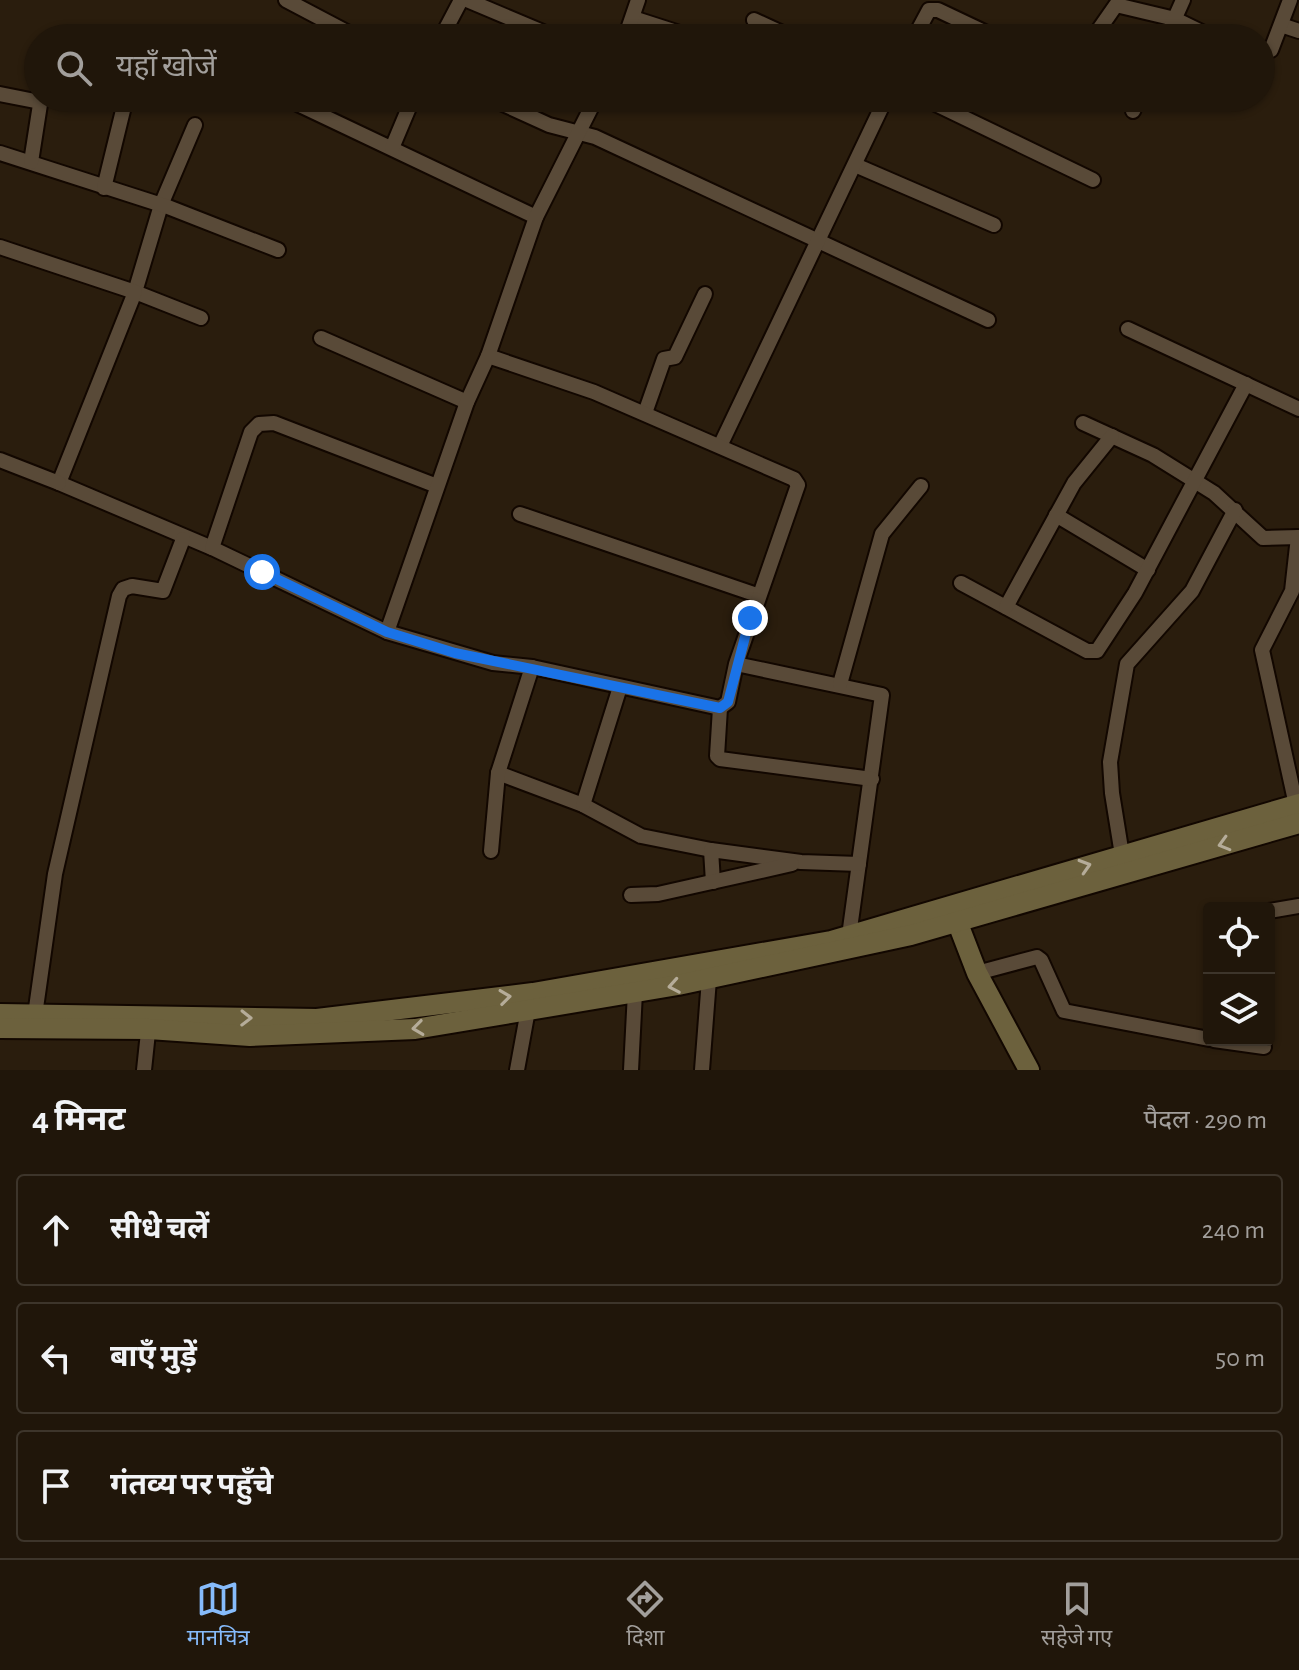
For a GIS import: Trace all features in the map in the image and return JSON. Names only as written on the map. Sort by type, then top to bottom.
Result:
[{"type":"street","points":[[286,0],[331,24]]},
{"type":"street","points":[[449,24],[464,0],[523,24]]},
{"type":"street","points":[[631,24],[638,0]]},
{"type":"street","points":[[1173,24],[1183,0]]},
{"type":"street","points":[[1275,40],[1290,0]]},
{"type":"street","points":[[1100,24],[1110,2],[1185,24]]},
{"type":"street","points":[[922,24],[929,10],[938,10],[968,24]]},
{"type":"street","points":[[633,18],[652,24]]},
{"type":"street","points":[[754,20],[763,24]]},
{"type":"street","points":[[1281,25],[1299,31]]},
{"type":"street","points":[[0,94],[24,98]]},
{"type":"street","points":[[31,162],[38,112]]},
{"type":"street","points":[[104,188],[123,112]]},
{"type":"street","points":[[315,112],[536,217]]},
{"type":"street","points":[[392,148],[407,112]]},
{"type":"street","points":[[521,112],[549,125],[578,132],[988,320]]},
{"type":"street","points":[[387,632],[467,402],[488,356],[536,217],[589,112]]},
{"type":"street","points":[[720,446],[821,241],[880,112]]},
{"type":"street","points":[[952,112],[1093,180]]},
{"type":"street","points":[[59,483],[135,292],[161,205],[195,125]]},
{"type":"street","points":[[0,153],[161,205],[278,250]]},
{"type":"street","points":[[855,165],[994,225]]},
{"type":"street","points":[[0,247],[135,292],[201,318]]},
{"type":"street","points":[[645,413],[664,359],[675,357],[705,294]]},
{"type":"street","points":[[1128,329],[1299,409]]},
{"type":"street","points":[[321,338],[467,402]]},
{"type":"street","points":[[0,460],[183,539],[212,548],[387,632],[493,663],[532,667],[720,708],[728,702],[757,595],[798,485],[794,479],[645,413],[488,356]]},
{"type":"street","points":[[961,583],[1087,651],[1097,651],[1110,636],[1148,570],[1246,384]]},
{"type":"street","points":[[212,548],[251,432],[259,424],[274,423],[437,486]]},
{"type":"street","points":[[1083,423],[1196,481],[1235,510],[1263,538],[1299,537],[1292,591],[1262,650],[1298,811]]},
{"type":"street","points":[[1006,607],[1087,463],[1112,436]]},
{"type":"street","points":[[840,684],[870,564],[882,534],[921,486]]},
{"type":"street","points":[[1122,855],[1110,762],[1127,664],[1192,591],[1235,510]]},
{"type":"street","points":[[520,514],[757,595]]},
{"type":"street","points":[[1056,515],[1148,570]]},
{"type":"street","points":[[35,1015],[55,874],[119,596],[123,589],[132,586],[163,591],[183,539]]},
{"type":"street","points":[[736,664],[878,692],[883,699],[849,936]]},
{"type":"street","points":[[491,851],[498,773],[532,667]]},
{"type":"street","points":[[583,805],[620,687]]},
{"type":"street","points":[[720,708],[717,756],[720,759],[872,779]]},
{"type":"street","points":[[498,773],[583,805],[641,836],[711,850],[801,862],[859,864]]},
{"type":"street","points":[[0,1028],[317,1019],[533,993],[849,936],[1122,855],[1298,811]]},
{"type":"street","points":[[0,1014],[149,1022],[250,1036],[415,1029],[709,979],[897,938],[1298,811]]},
{"type":"street","points":[[711,850],[713,882]]},
{"type":"street","points":[[631,895],[658,894],[801,862]]},
{"type":"street","points":[[1275,910],[1299,906]]},
{"type":"street","points":[[957,921],[977,973],[1029,1070]]},
{"type":"street","points":[[977,973],[1037,957],[1064,1011],[1203,1038]]},
{"type":"street","points":[[702,1070],[709,979]]},
{"type":"street","points":[[631,1070],[635,992]]},
{"type":"street","points":[[517,1070],[528,1010]]},
{"type":"street","points":[[144,1070],[149,1022]]},
{"type":"street","points":[[1256,1046],[1264,1047]]},
{"type":"route","points":[[262,572],[387,632],[455,653],[720,708],[728,702],[750,618]]}]
